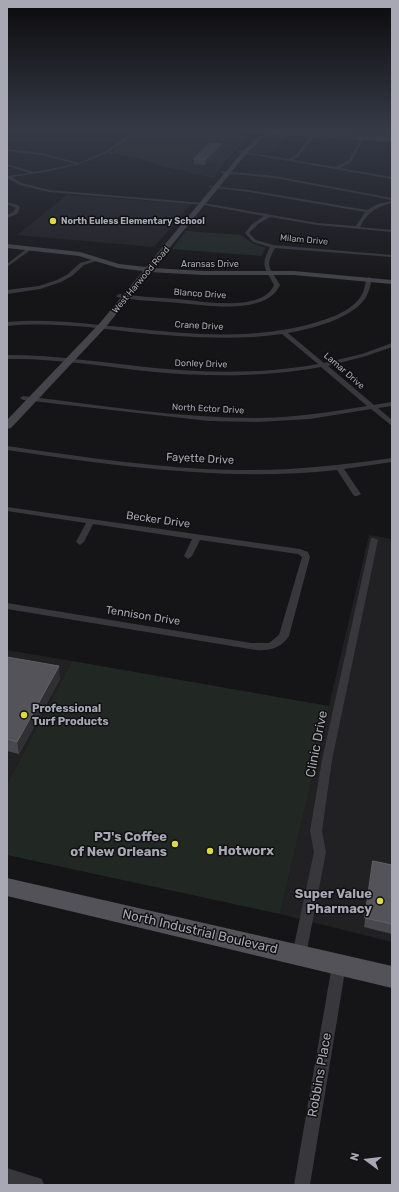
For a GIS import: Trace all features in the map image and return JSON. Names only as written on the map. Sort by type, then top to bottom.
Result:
[{"type":"main road","name":"West Harwood Road","points":[[7,414],[28,399],[70,360],[123,297],[150,270],[190,221],[212,185]]},
{"type":"main road","name":"West Harwood Road","points":[[123,297],[141,269],[182,220],[219,185]]},
{"type":"main road","points":[[182,220],[190,221]]},
{"type":"main road","name":"Aransas Drive","points":[[7,246],[76,253],[118,266],[150,270],[204,273],[294,272],[392,282]]},
{"type":"main road","name":"West Harwood Road","points":[[7,426],[60,359],[98,326]]},
{"type":"main road","name":"North Industrial Boulevard","points":[[7,887],[392,977]]},
{"type":"street","points":[[24,185],[49,191],[200,204],[316,224],[392,231]]},
{"type":"street","points":[[317,185],[392,199]]},
{"type":"street","points":[[210,187],[247,190],[367,211]]},
{"type":"street","points":[[357,228],[367,211],[392,202]]},
{"type":"street","points":[[7,204],[18,208],[15,213],[7,217]]},
{"type":"street","name":"Milam Drive","points":[[268,216],[256,222],[247,233],[254,241],[273,246],[392,256]]},
{"type":"street","name":"Blanco Drive","points":[[123,297],[221,305],[244,303],[265,298],[274,292],[277,285],[265,263],[273,246]]},
{"type":"street","points":[[7,266],[31,248]]},
{"type":"street","points":[[7,292],[40,287],[59,281],[70,275],[82,264],[97,259]]},
{"type":"street","name":"Crane Drive","points":[[7,324],[53,322],[216,337],[284,332],[313,325],[335,317],[348,310],[361,300],[370,280]]},
{"type":"street","name":"Lamar Drive","points":[[284,332],[392,424]]},
{"type":"street","name":"Donley Drive","points":[[7,357],[34,356],[156,370],[207,374],[266,372],[323,365],[360,356],[392,345]]},
{"type":"street","name":"North Ector Drive","points":[[28,399],[209,420],[284,419],[373,408],[392,404]]},
{"type":"street","name":"Fayette Drive","points":[[7,448],[123,464],[191,470],[271,472],[339,467],[392,460]]},
{"type":"street","points":[[339,467],[357,494]]},
{"type":"street","name":"Becker Drive","points":[[7,509],[300,552],[304,554],[305,563],[284,636],[275,646]]},
{"type":"street","points":[[80,542],[91,521]]},
{"type":"street","points":[[188,556],[197,537]]},
{"type":"street","name":"Clinic Drive","points":[[299,955],[320,852],[316,831],[327,760],[374,540]]},
{"type":"street","name":"Tennison Drive","points":[[7,606],[261,648],[275,646]]},
{"type":"street","name":"Robbins Place","points":[[302,1185],[339,964]]},
{"type":"street","points":[[7,1176],[36,1185]]},
{"type":"shaded area","points":[[67,195],[191,204],[154,247],[17,235]]},
{"type":"shaded area","points":[[186,231],[241,235],[252,243],[266,248],[261,256],[172,249]]},
{"type":"shaded area","points":[[369,535],[392,539],[392,942],[280,914]]},
{"type":"shaded area","name":"Professional Turf Products","points":[[7,650],[72,661],[7,784]]},
{"type":"shaded area","points":[[72,661],[329,706],[280,914],[7,855],[7,784]]},
{"type":"building","name":"Professional Turf Products","points":[[7,657],[59,666],[17,742],[7,739]]},
{"type":"building","name":"Super Value Pharmacy","points":[[373,861],[392,865],[392,924],[365,918]]},
{"type":"place","name":"North Euless Elementary School","points":[[53,221]]},
{"type":"place","name":"Professional Turf Products","points":[[24,715]]},
{"type":"place","name":"PJ's Coffee of New Orleans","points":[[175,844]]},
{"type":"place","name":"Hotworx","points":[[210,851]]},
{"type":"place","name":"Super Value Pharmacy","points":[[380,901]]}]
